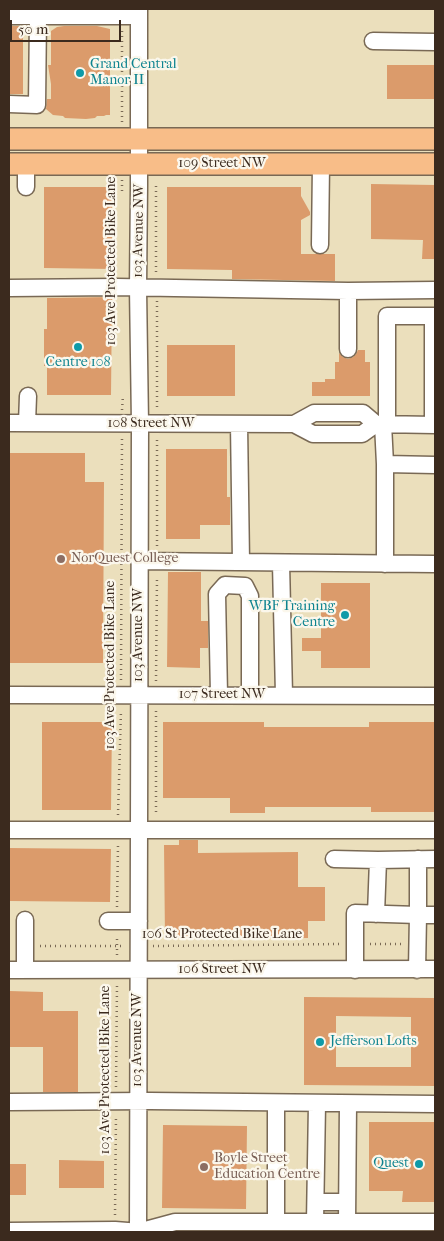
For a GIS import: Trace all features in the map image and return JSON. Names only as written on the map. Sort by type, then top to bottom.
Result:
[{"type":"main road","name":"109 Street NW","points":[[9,139],[435,139]]},
{"type":"main road","name":"109 Street NW","points":[[18,164],[435,164]]},
{"type":"street","points":[[9,16],[38,16],[59,12],[122,16],[139,13]]},
{"type":"street","name":"103 Avenue NW","points":[[139,13],[130,138],[138,288],[140,424],[139,1232]]},
{"type":"street","points":[[9,104],[37,105],[38,16]]},
{"type":"street","points":[[372,41],[435,42]]},
{"type":"street","points":[[18,164],[26,187]]},
{"type":"street","points":[[320,164],[320,245]]},
{"type":"street","points":[[9,288],[435,290]]},
{"type":"street","points":[[348,291],[348,348]]},
{"type":"street","points":[[385,564],[385,464],[382,424],[387,316],[434,316],[434,425]]},
{"type":"street","points":[[27,423],[28,396]]},
{"type":"street","name":"108 Street NW","points":[[9,423],[294,424],[314,412],[363,413],[382,424],[434,425]]},
{"type":"street","points":[[239,424],[241,562]]},
{"type":"street","points":[[385,464],[435,465]]},
{"type":"street","points":[[139,561],[435,564]]},
{"type":"street","points":[[281,563],[284,695]]},
{"type":"street","points":[[219,695],[217,594],[224,585],[245,586],[250,596],[250,695]]},
{"type":"street","name":"107 Street NW","points":[[9,695],[435,696]]},
{"type":"street","points":[[9,830],[435,830]]},
{"type":"street","points":[[334,859],[435,859]]},
{"type":"street","points":[[417,970],[418,859]]},
{"type":"street","points":[[376,914],[378,860]]},
{"type":"street","points":[[355,970],[355,913],[435,915]]},
{"type":"street","points":[[17,970],[25,946],[25,920]]},
{"type":"street","points":[[112,921],[139,921]]},
{"type":"street","name":"106 Street NW","points":[[17,970],[435,969]]},
{"type":"street","points":[[9,1102],[150,1101],[435,1104]]},
{"type":"street","points":[[276,1103],[276,1222]]},
{"type":"street","points":[[315,1222],[317,1104]]},
{"type":"street","points":[[347,1222],[348,1104]]},
{"type":"street","points":[[316,1202],[347,1202]]},
{"type":"street","points":[[9,1231],[115,1230],[139,1232],[174,1222],[435,1222]]},
{"type":"path","points":[[122,16],[130,138]]},
{"type":"path","name":"103 Ave Protected Bike Lane","points":[[122,194],[130,163]]},
{"type":"path","name":"103 Ave Protected Bike Lane","points":[[115,1230],[117,946],[112,921],[118,830],[121,695],[123,392]]},
{"type":"path","name":"106 St Protected Bike Lane","points":[[25,946],[417,944]]},
{"type":"building","points":[[9,26],[23,26],[23,94],[9,94]]},
{"type":"building","name":"Grand Central Manor II","points":[[97,26],[110,29],[110,115],[86,119],[65,118],[53,115],[46,109],[47,99],[51,99],[48,65],[51,65],[51,31],[57,27]]},
{"type":"building","points":[[387,65],[435,65],[435,99],[387,99]]},
{"type":"building","points":[[371,184],[435,185],[435,259],[422,259],[423,240],[371,239]]},
{"type":"building","points":[[44,187],[112,187],[112,269],[44,268]]},
{"type":"building","points":[[167,187],[301,187],[301,196],[310,215],[301,220],[301,254],[335,254],[335,281],[232,279],[232,270],[167,269]]},
{"type":"building","name":"Centre 108","points":[[112,297],[111,395],[47,395],[47,366],[44,366],[44,329],[47,329],[47,298]]},
{"type":"building","points":[[167,345],[235,345],[235,396],[167,396]]},
{"type":"building","points":[[358,350],[365,350],[365,362],[370,362],[370,396],[312,396],[312,382],[325,382],[325,379],[335,379],[335,362],[339,362],[339,353],[348,359],[353,357]]},
{"type":"building","points":[[166,449],[227,449],[227,497],[230,497],[230,525],[200,525],[200,539],[166,539]]},
{"type":"building","name":"NorQuest College","points":[[9,453],[85,453],[85,482],[104,482],[103,663],[9,663]]},
{"type":"building","points":[[168,572],[201,572],[201,621],[208,621],[208,648],[200,648],[200,668],[167,667]]},
{"type":"building","name":"WBF Training Centre","points":[[321,583],[370,583],[370,668],[321,668],[321,651],[302,651],[302,638],[321,638]]},
{"type":"building","points":[[42,722],[112,722],[111,810],[42,810]]},
{"type":"building","points":[[163,722],[264,722],[264,727],[369,727],[369,722],[435,722],[435,812],[371,812],[371,807],[265,807],[265,813],[230,813],[230,798],[163,798]]},
{"type":"building","points":[[179,840],[198,840],[198,853],[298,852],[298,887],[325,887],[325,921],[308,921],[308,938],[165,939],[164,845],[179,845]]},
{"type":"building","points":[[9,848],[111,849],[110,902],[9,901]]},
{"type":"building","points":[[9,991],[43,992],[43,1011],[78,1011],[78,1092],[43,1092],[43,1047],[9,1047]]},
{"type":"building","name":"Jefferson Lofts","points":[[304,997],[434,998],[434,1086],[304,1085]],"holes":[[[336,1016],[411,1017],[411,1067],[336,1067]]]},
{"type":"building","points":[[369,1122],[435,1122],[435,1202],[402,1202],[403,1191],[369,1191]]},
{"type":"building","points":[[163,1125],[247,1126],[246,1209],[162,1208]]},
{"type":"building","points":[[59,1160],[104,1161],[104,1188],[59,1188]]},
{"type":"building","points":[[9,1164],[26,1164],[26,1195],[9,1195]]},
{"type":"place","name":"Grand Central Manor II","points":[[80,73]]},
{"type":"place","name":"Centre 108","points":[[78,347]]},
{"type":"place","name":"NorQuest College","points":[[61,559]]},
{"type":"place","name":"WBF Training Centre","points":[[345,615]]},
{"type":"place","name":"Jefferson Lofts","points":[[320,1042]]},
{"type":"place","name":"Quest","points":[[419,1164]]},
{"type":"place","name":"Boyle Street Education Centre","points":[[204,1167]]}]
